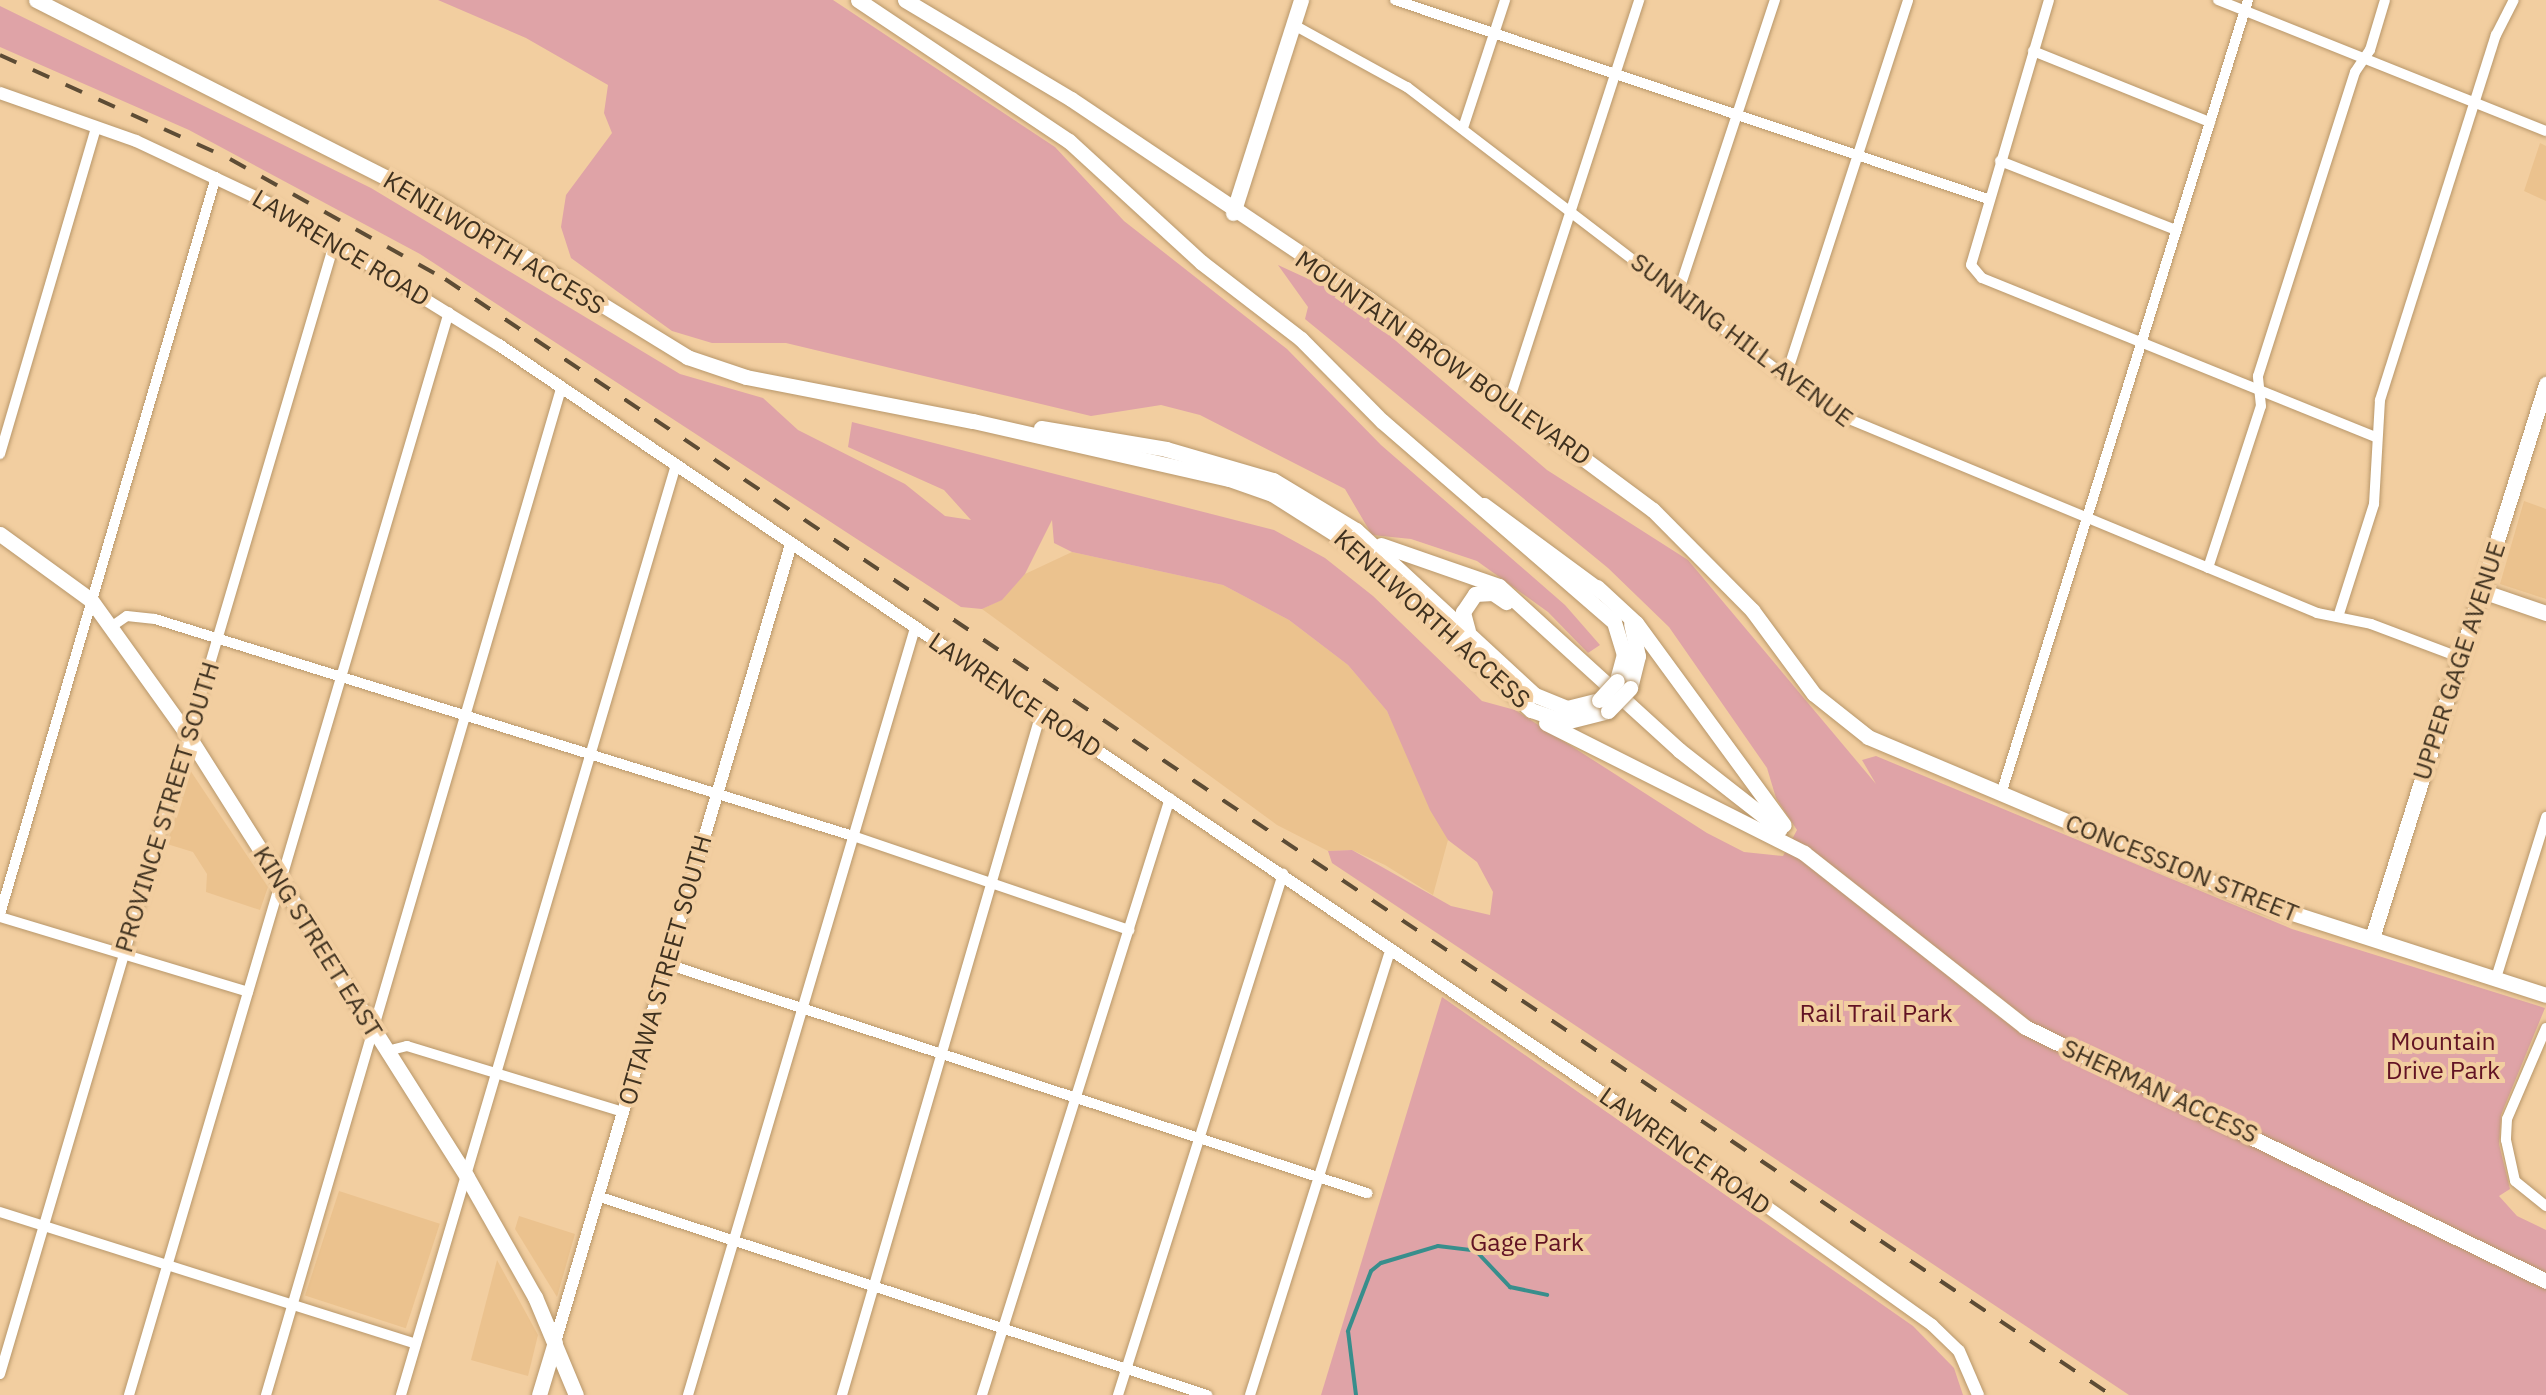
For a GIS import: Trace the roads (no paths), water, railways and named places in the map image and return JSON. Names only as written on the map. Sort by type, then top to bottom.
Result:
[{"type":"main road","name":"KENILWORTH ACCESS","points":[[36,0],[437,203],[657,344],[746,377],[973,421],[1229,479],[1302,509],[1357,548],[1531,710],[1565,722],[1604,705]]},
{"type":"main road","points":[[858,0],[1069,141],[1201,262],[1301,338],[1382,422],[1614,622],[1624,654],[1624,684]]},
{"type":"main road","name":"MOUNTAIN BROW BOULEVARD","points":[[905,0],[1071,99],[1233,212],[1370,300],[1653,510],[1752,610],[1830,710]]},
{"type":"main road","points":[[1233,212],[1301,0]]},
{"type":"main road","name":"UPPER GAGE AVENUE","points":[[2372,938],[2546,384]]},
{"type":"main road","name":"KENILWORTH ACCESS","points":[[973,421],[1216,460],[1274,480],[1356,530],[1544,701],[1567,708],[1604,705]]},
{"type":"main road","points":[[1476,501],[1507,517],[1597,586],[1636,623],[1799,847]]},
{"type":"main road","points":[[1356,530],[1391,551],[1500,586],[1708,775],[1799,847]]},
{"type":"main road","name":"KING STREET EAST","points":[[2,540],[92,600],[190,737],[466,1177],[555,1342],[576,1395]]},
{"type":"main road","points":[[1597,586],[1636,633],[1624,684],[1604,705]]},
{"type":"main road","points":[[2482,591],[2546,613]]},
{"type":"main road","points":[[1470,634],[1463,617],[1466,602],[1493,593],[1676,759],[1766,830]]},
{"type":"main road","points":[[1531,710],[1594,749],[1799,847]]},
{"type":"main road","name":"CONCESSION STREET","points":[[1830,710],[1868,737],[2261,903],[2546,995]]},
{"type":"main road","name":"SHERMAN ACCESS","points":[[1799,847],[2025,1026],[2546,1281]]},
{"type":"main road","name":"OTTAWA STREET SOUTH","points":[[539,1395],[555,1342]]},
{"type":"street","points":[[1394,0],[1988,199]]},
{"type":"street","points":[[1463,128],[1505,0]]},
{"type":"street","points":[[1508,404],[1638,0]]},
{"type":"street","points":[[1678,293],[1775,0]]},
{"type":"street","points":[[1786,376],[1908,0]]},
{"type":"street","points":[[2049,0],[1971,249],[1971,265],[1982,278],[2376,436]]},
{"type":"street","points":[[2218,0],[2246,6],[2364,59],[2546,131]]},
{"type":"street","points":[[2208,568],[2261,406],[2259,390],[2354,72],[2364,59],[2386,0]]},
{"type":"street","points":[[2338,617],[2374,504],[2380,400],[2474,104],[2514,0]]},
{"type":"street","points":[[2001,794],[2246,6]]},
{"type":"street","name":"SUNNING HILL AVENUE","points":[[1294,24],[1407,86],[1832,412],[1874,435],[2208,568],[2459,658]]},
{"type":"street","points":[[2033,51],[2210,122]]},
{"type":"street","name":"LAWRENCE ROAD","points":[[0,93],[96,127],[216,177],[335,240],[448,312],[1283,874],[1932,1325],[1960,1351],[1977,1389]]},
{"type":"street","points":[[0,454],[96,127]]},
{"type":"street","points":[[2000,160],[2176,230]]},
{"type":"street","points":[[216,177],[0,916],[248,992]]},
{"type":"street","name":"PROVINCE STREET SOUTH","points":[[0,1374],[335,240]]},
{"type":"street","points":[[128,1395],[448,312]]},
{"type":"street","points":[[266,1395],[468,717],[561,389]]},
{"type":"street","points":[[401,1395],[676,465]]},
{"type":"street","name":"OTTAWA STREET SOUTH","points":[[555,1342],[790,544]]},
{"type":"street","points":[[111,626],[127,616],[142,616],[852,836],[1128,930]]},
{"type":"street","points":[[688,1395],[914,628]]},
{"type":"street","points":[[842,1395],[1041,713]]},
{"type":"street","points":[[982,1395],[1170,798]]},
{"type":"street","points":[[2496,978],[2546,817]]},
{"type":"street","points":[[1118,1395],[1283,874]]},
{"type":"street","points":[[1250,1395],[1391,949]]},
{"type":"street","points":[[667,964],[1367,1193]]},
{"type":"street","points":[[2546,1028],[2507,1119],[2506,1140],[2515,1180],[2546,1206]]},
{"type":"street","points":[[387,1051],[407,1046],[624,1112]]},
{"type":"street","points":[[598,1196],[1208,1395]]},
{"type":"street","points":[[0,1212],[168,1262],[416,1344]]},
{"type":"waterway","points":[[1356,1395],[1348,1331],[1371,1271],[1381,1263],[1438,1246],[1476,1251],[1510,1287],[1547,1295]]},
{"type":"railway","points":[[0,55],[230,159],[445,279],[2111,1395]]},
{"type":"park label","name":"Rail Trail Park","points":[[1876,1013]]},
{"type":"park label","name":"Mountain Drive Park","points":[[2443,1056]]},
{"type":"park label","name":"Gage Park","points":[[1527,1242]]}]
